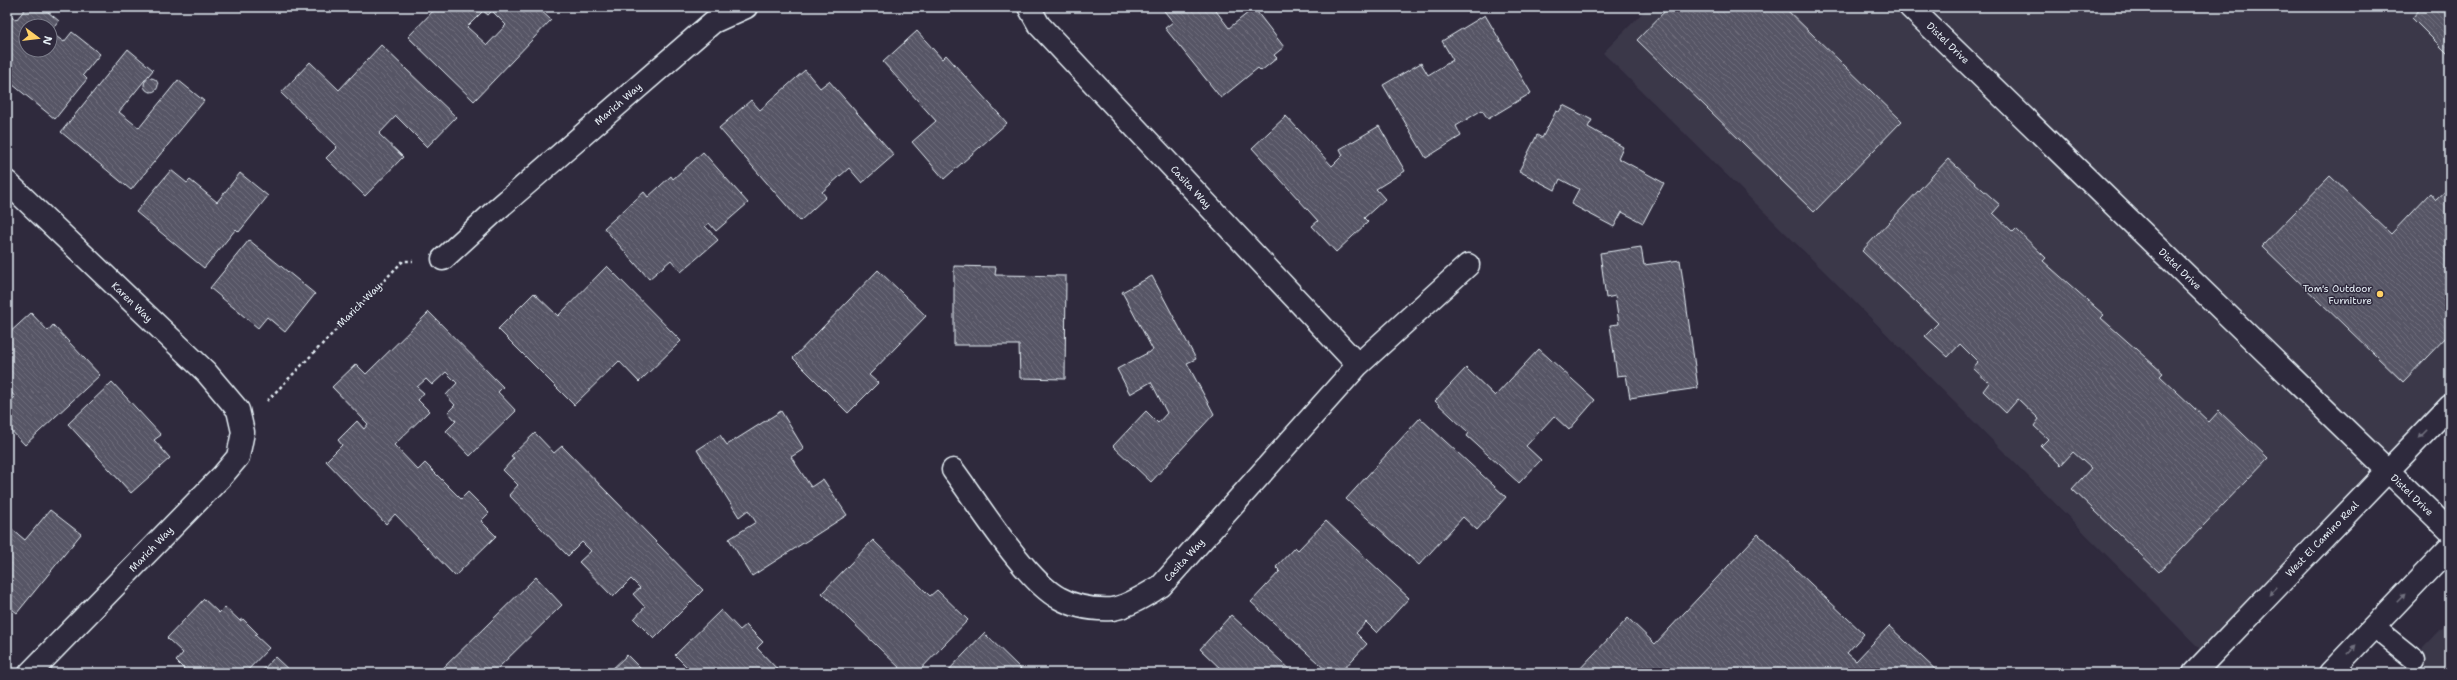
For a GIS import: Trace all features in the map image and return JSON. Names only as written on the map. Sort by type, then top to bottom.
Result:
[{"type":"street","name":"Marich Way","points":[[443,259],[493,213],[713,22],[746,7]]},
{"type":"street","name":"Casita Way","points":[[1029,7],[1039,25],[1358,365]]},
{"type":"street","name":"Distel Drive","points":[[1910,7],[2450,532]]},
{"type":"street","name":"Karen Way","points":[[7,182],[206,372],[238,410],[243,432]]},
{"type":"street","name":"Casita Way","points":[[953,470],[1030,574],[1058,598],[1086,608],[1113,609],[1139,598],[1161,586],[1358,365],[1468,265]]},
{"type":"street","name":"West El Camino Real","points":[[2194,673],[2450,406]]},
{"type":"street","name":"Marich Way","points":[[30,673],[222,476],[238,457],[243,432]]},
{"type":"street","points":[[2330,673],[2374,627],[2447,556]]},
{"type":"lane","points":[[2374,627],[2415,660]]},
{"type":"path","name":"Marich Way","points":[[243,432],[275,391],[403,261],[443,259]]},
{"type":"shaded area","points":[[1648,7],[2450,7],[2450,403],[2203,652],[1825,272],[1603,53]]},
{"type":"shaded area","points":[[2450,620],[2450,673],[2399,673]]},
{"type":"building","points":[[27,7],[42,7],[55,18],[18,18],[18,58],[58,58],[58,38],[64,42],[72,32],[100,54],[83,75],[87,79],[55,119],[7,80],[7,23],[12,17],[16,20]]},
{"type":"building","points":[[437,7],[537,7],[551,20],[474,101],[408,37]],"holes":[[[483,11],[488,15],[492,11],[506,25],[487,45],[467,27]]]},
{"type":"building","points":[[1161,7],[1213,7],[1229,28],[1254,8],[1284,47],[1274,55],[1277,58],[1261,71],[1258,68],[1221,98],[1165,28],[1173,22]]},
{"type":"building","points":[[1669,7],[1784,7],[1902,121],[1814,212],[1637,40]]},
{"type":"building","points":[[2422,7],[2450,7],[2450,56],[2412,18]]},
{"type":"building","points":[[1485,15],[1531,93],[1488,119],[1482,110],[1456,126],[1461,136],[1426,158],[1383,85],[1421,63],[1428,75],[1453,60],[1442,41]]},
{"type":"building","points":[[917,31],[942,59],[946,55],[1007,123],[944,179],[912,142],[936,121],[883,62]]},
{"type":"building","points":[[381,45],[456,117],[427,147],[396,116],[379,134],[403,157],[365,196],[326,158],[337,147],[281,93],[310,62],[339,90]]},
{"type":"building","points":[[128,49],[153,70],[119,112],[139,128],[178,80],[204,101],[131,190],[61,132]]},
{"type":"building","points":[[805,70],[820,88],[829,81],[894,155],[862,183],[849,168],[822,192],[826,197],[800,221],[719,128],[751,100],[760,110]]},
{"type":"building","points":[[148,78],[154,78],[158,82],[158,88],[154,92],[148,92],[144,88],[144,82]]},
{"type":"building","points":[[1563,105],[1592,120],[1588,127],[1623,147],[1618,158],[1664,183],[1643,223],[1622,212],[1614,227],[1571,204],[1579,189],[1560,179],[1555,190],[1519,171],[1537,135],[1542,138],[1556,111],[1559,112]]},
{"type":"building","points":[[1286,116],[1332,166],[1343,155],[1340,149],[1379,126],[1405,171],[1376,189],[1385,199],[1364,218],[1368,222],[1336,252],[1312,226],[1318,221],[1252,148]]},
{"type":"building","points":[[703,152],[748,203],[716,231],[709,223],[705,226],[718,240],[681,272],[671,260],[649,279],[604,228],[644,192],[648,197],[671,176],[673,179]]},
{"type":"building","points":[[1948,159],[2000,205],[1993,213],[2013,232],[2016,229],[2046,258],[2043,261],[2104,315],[2101,318],[2163,373],[2160,376],[2209,422],[2219,411],[2268,458],[2159,572],[2072,489],[2091,468],[2073,452],[2061,465],[2041,446],[2048,439],[2034,426],[2039,419],[2018,399],[2006,413],[1983,391],[1989,383],[1973,368],[1978,362],[1960,344],[1948,357],[1925,336],[1938,323],[1862,251]]},
{"type":"building","points":[[171,170],[187,183],[190,180],[217,202],[240,173],[268,196],[239,232],[236,229],[204,268],[136,212]]},
{"type":"building","name":"Tom's Outdoor Furniture","points":[[2330,176],[2391,234],[2430,193],[2436,200],[2450,187],[2450,333],[2403,382],[2262,246]]},
{"type":"building","points":[[249,240],[315,294],[285,332],[267,317],[258,328],[210,288]]},
{"type":"building","points":[[1641,247],[1644,265],[1680,260],[1698,388],[1630,398],[1626,375],[1617,376],[1610,325],[1619,324],[1615,296],[1606,298],[1600,253]]},
{"type":"building","points":[[607,266],[681,341],[639,382],[619,361],[574,405],[498,329],[534,293],[558,316]]},
{"type":"building","points":[[954,266],[996,267],[995,275],[1066,276],[1065,379],[1020,378],[1019,345],[954,345]]},
{"type":"building","points":[[878,270],[926,316],[869,375],[878,383],[848,413],[793,358]]},
{"type":"building","points":[[1152,276],[1196,359],[1187,363],[1214,414],[1151,482],[1113,446],[1146,411],[1158,423],[1167,413],[1151,382],[1130,394],[1117,369],[1153,350],[1122,292]]},
{"type":"building","points":[[429,312],[503,387],[498,392],[516,411],[470,456],[446,431],[456,421],[448,412],[455,405],[446,395],[457,383],[446,372],[432,385],[426,379],[417,387],[424,393],[418,400],[429,411],[394,445],[418,470],[425,463],[461,499],[468,492],[489,513],[481,521],[496,536],[455,576],[395,514],[386,524],[326,461],[342,445],[338,440],[357,421],[364,429],[368,424],[332,387],[356,364],[366,374]]},
{"type":"building","points":[[31,313],[48,331],[53,325],[100,375],[25,445],[7,426],[7,405],[15,397],[7,387],[7,335]]},
{"type":"building","points":[[1539,349],[1595,400],[1569,430],[1554,416],[1526,446],[1541,460],[1519,483],[1467,436],[1469,433],[1435,401],[1466,368],[1495,396]]},
{"type":"building","points":[[112,382],[161,435],[154,440],[170,458],[131,493],[68,424]]},
{"type":"building","points":[[781,411],[804,449],[791,457],[811,487],[823,479],[847,515],[752,576],[729,539],[756,522],[748,510],[739,517],[697,450],[720,435],[727,445]]},
{"type":"building","points":[[1420,418],[1506,497],[1477,530],[1463,517],[1419,565],[1346,499]]},
{"type":"building","points":[[535,433],[554,453],[562,446],[703,590],[654,639],[634,619],[645,607],[633,594],[640,588],[631,579],[613,597],[579,562],[591,551],[582,542],[568,556],[509,495],[518,485],[503,470],[514,458],[511,456]]},
{"type":"building","points":[[50,510],[81,534],[17,613],[7,605],[7,525],[25,540]]},
{"type":"building","points":[[1326,521],[1409,598],[1377,633],[1366,622],[1356,633],[1367,644],[1340,673],[1329,673],[1251,602],[1280,571],[1276,567],[1295,547],[1298,550]]},
{"type":"building","points":[[1758,534],[1864,634],[1847,653],[1856,661],[1889,626],[1939,673],[1576,673],[1628,618],[1655,644]]},
{"type":"building","points":[[873,540],[930,596],[937,590],[968,620],[917,673],[905,673],[822,593]]},
{"type":"building","points":[[536,577],[562,605],[493,673],[438,673]]},
{"type":"building","points":[[204,599],[219,613],[225,607],[240,621],[243,619],[257,633],[255,635],[269,648],[245,673],[182,673],[185,670],[176,661],[183,653],[167,638]]},
{"type":"building","points":[[721,610],[740,630],[746,625],[763,642],[757,648],[781,673],[693,673],[675,655]]},
{"type":"building","points":[[1231,615],[1294,673],[1225,673],[1200,649]]},
{"type":"building","points":[[984,633],[1021,669],[1017,673],[946,673]]},
{"type":"building","points":[[627,655],[645,673],[608,673]]},
{"type":"building","points":[[275,657],[292,673],[260,673]]},
{"type":"place","name":"Tom's Outdoor Furniture","points":[[2380,294]]}]
